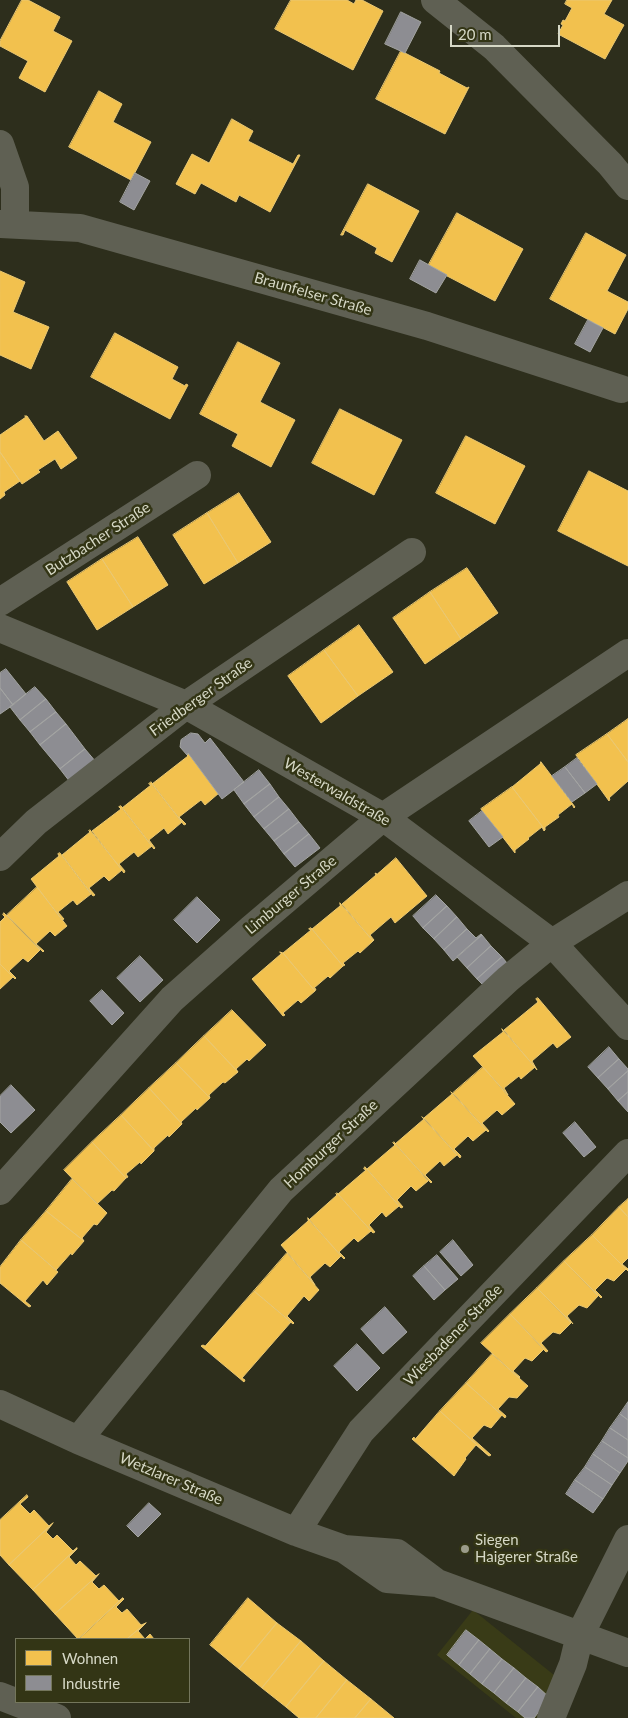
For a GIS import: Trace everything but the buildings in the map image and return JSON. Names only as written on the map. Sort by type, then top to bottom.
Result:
[{"type":"street","points":[[435,0],[494,46],[610,164],[628,186]]},
{"type":"street","points":[[0,144],[15,187],[7,224]]},
{"type":"street","name":"Braunfelser Straße","points":[[7,224],[80,228],[427,326],[626,387]]},
{"type":"street","name":"Butzbacher Straße","points":[[0,602],[197,475]]},
{"type":"street","name":"Friedberger Straße","points":[[0,857],[36,822],[186,705],[412,552]]},
{"type":"street","name":"Westerwaldstraße","points":[[0,628],[186,705],[383,816],[552,943],[628,1026]]},
{"type":"street","name":"Limburger Straße","points":[[0,1192],[172,1000],[251,929],[383,816],[628,653]]},
{"type":"street","name":"Homburger Straße","points":[[78,1440],[281,1190],[508,979],[552,943],[628,895]]},
{"type":"street","name":"Wiesbadener Straße","points":[[296,1532],[361,1431],[628,1153]]},
{"type":"street","name":"Wetzlarer Straße","points":[[0,1404],[78,1440],[296,1532],[344,1549],[396,1553],[437,1583],[628,1653]]},
{"type":"street","points":[[551,1718],[573,1664],[580,1635],[628,1539]]},
{"type":"street","points":[[0,1696],[15,1702]]},
{"type":"street","points":[[18,1703],[57,1718]]},
{"type":"shaded area","points":[[473,1610],[564,1683],[536,1718],[516,1718],[437,1655]]},
{"type":"place","name":"Siegen Haigerer Straße","points":[[465,1549]]}]
